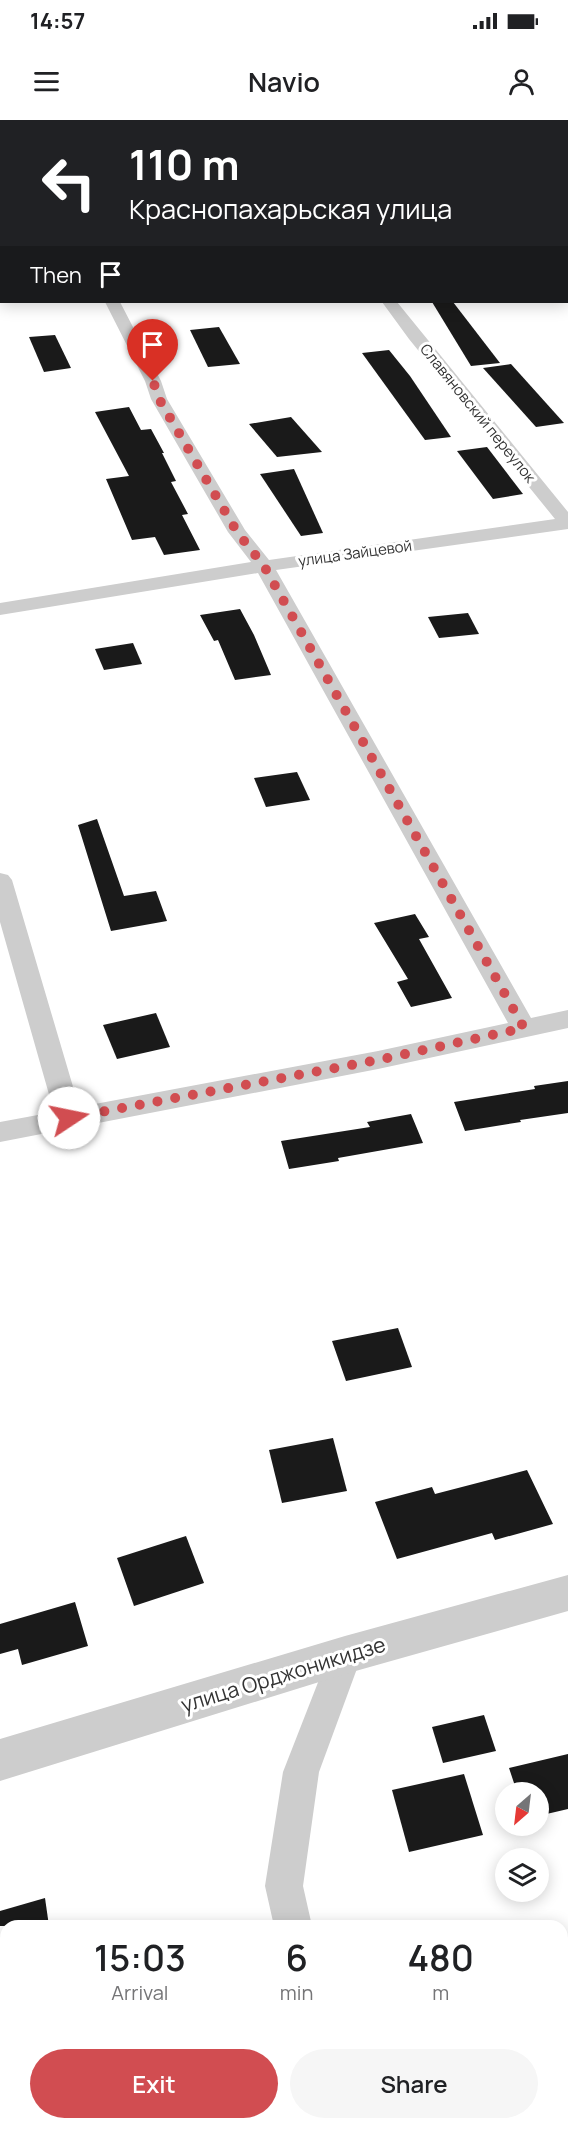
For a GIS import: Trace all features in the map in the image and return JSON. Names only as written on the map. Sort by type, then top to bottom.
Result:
[{"type":"street","points":[[113,303],[153,381],[159,399],[237,532],[264,566],[524,1028]]},
{"type":"street","name":"Славяновский переулок","points":[[390,303],[406,326],[498,436],[552,507],[568,523]]},
{"type":"street","name":"улица Зайцевой","points":[[0,609],[264,566],[568,523]]},
{"type":"street","points":[[0,880],[69,1118]]},
{"type":"street","points":[[0,1132],[378,1060],[568,1019]]},
{"type":"street","name":"улица Орджоникидзе","points":[[0,1760],[345,1654],[568,1593]]},
{"type":"street","points":[[292,1920],[284,1886],[301,1772],[345,1654]]},
{"type":"building","points":[[433,303],[454,303],[500,363],[471,366]]},
{"type":"building","points":[[219,327],[240,364],[208,367],[190,330]]},
{"type":"building","points":[[55,335],[71,368],[44,372],[29,337]]},
{"type":"building","points":[[389,350],[410,376],[451,437],[425,440],[362,353]]},
{"type":"building","points":[[511,364],[564,423],[536,427],[483,368]]},
{"type":"building","points":[[129,407],[141,430],[151,429],[164,453],[162,453],[176,481],[171,482],[188,514],[182,515],[200,550],[164,555],[155,537],[132,540],[106,479],[129,476],[95,412]]},
{"type":"building","points":[[291,417],[322,452],[277,457],[249,424]]},
{"type":"building","points":[[487,447],[523,494],[493,499],[457,451]]},
{"type":"building","points":[[294,469],[323,533],[301,536],[260,474]]},
{"type":"building","points":[[240,609],[271,675],[235,680],[218,640],[214,641],[200,615]]},
{"type":"building","points":[[468,613],[479,634],[439,638],[428,617]]},
{"type":"building","points":[[133,643],[142,664],[104,670],[95,649]]},
{"type":"building","points":[[297,772],[310,800],[266,807],[254,778]]},
{"type":"building","points":[[97,819],[124,896],[156,891],[167,921],[111,931],[78,825]]},
{"type":"building","points":[[415,914],[429,937],[419,939],[452,998],[411,1007],[397,982],[408,979],[374,923]]},
{"type":"building","points":[[156,1013],[170,1047],[117,1059],[103,1025]]},
{"type":"building","points":[[568,1081],[568,1113],[520,1120],[521,1122],[465,1131],[454,1102],[535,1089],[534,1086]]},
{"type":"building","points":[[411,1114],[423,1143],[289,1169],[281,1141],[370,1127],[367,1122]]},
{"type":"building","points":[[398,1328],[412,1367],[346,1381],[332,1341]]},
{"type":"building","points":[[333,1438],[347,1491],[282,1503],[269,1450]]},
{"type":"building","points":[[527,1470],[553,1524],[495,1540],[492,1533],[397,1559],[375,1502],[432,1487],[435,1494]]},
{"type":"building","points":[[186,1536],[204,1583],[134,1606],[117,1558]]},
{"type":"building","points":[[75,1602],[88,1646],[22,1665],[18,1649],[0,1654],[0,1624]]},
{"type":"building","points":[[484,1715],[496,1751],[443,1763],[432,1727]]},
{"type":"building","points":[[568,1754],[568,1809],[549,1813],[549,1782],[514,1782],[509,1768]]},
{"type":"building","points":[[464,1774],[483,1835],[409,1852],[392,1790]]},
{"type":"building","points":[[45,1898],[48,1920],[0,1920],[0,1911]]},
{"type":"route","points":[[69,1118],[378,1060],[524,1028],[264,566],[237,532],[159,399],[153,381]]}]
